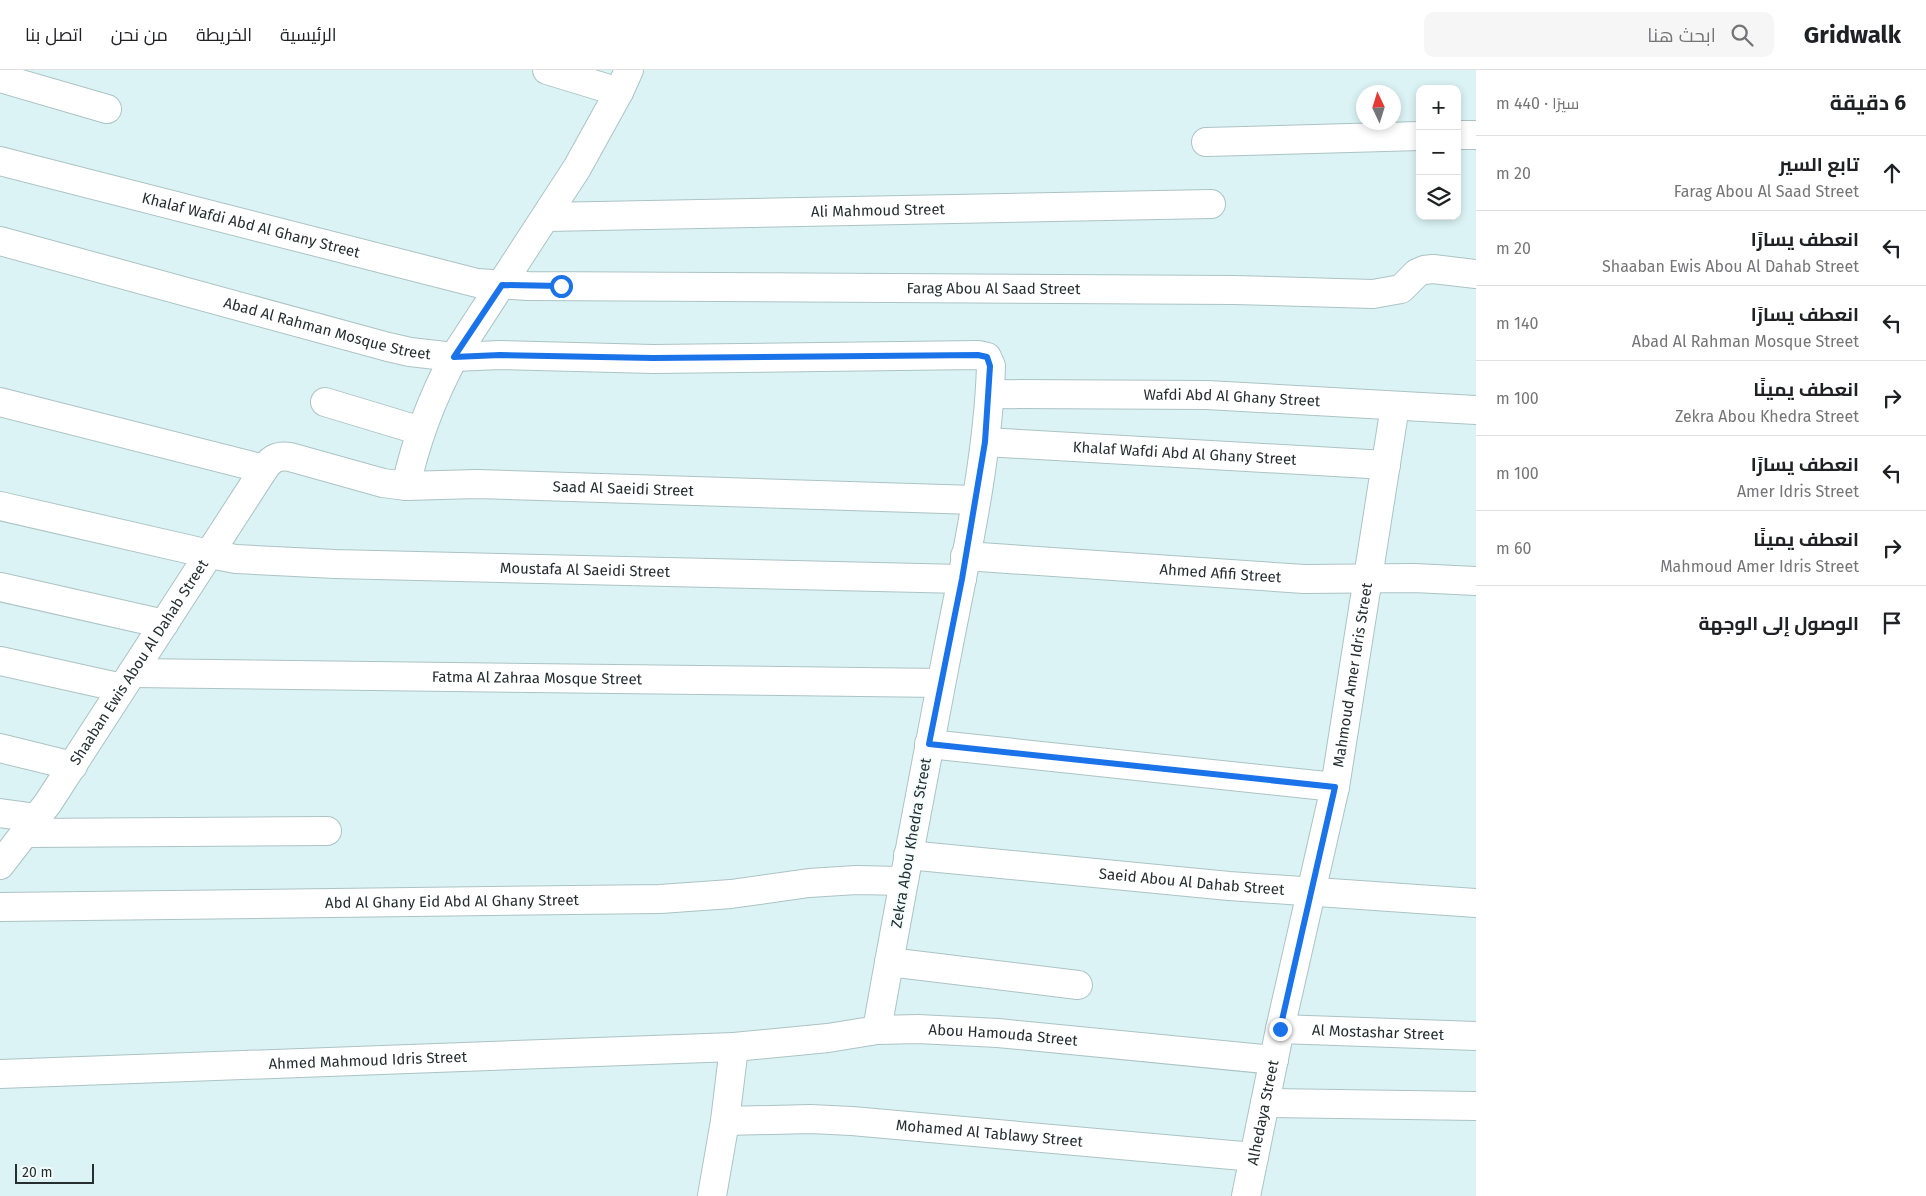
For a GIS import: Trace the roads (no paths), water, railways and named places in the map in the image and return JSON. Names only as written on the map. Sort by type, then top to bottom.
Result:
[{"type":"street","points":[[406,486],[421,431],[442,380],[454,357],[577,168],[624,81],[547,70]]},
{"type":"street","points":[[0,78],[107,109]]},
{"type":"street","points":[[1461,135],[1476,135]]},
{"type":"street","points":[[1206,142],[1416,136]]},
{"type":"street","name":"Khalaf Wafdi Abd Al Ghany Street","points":[[0,161],[459,279],[502,285]]},
{"type":"street","name":"Ali Mahmoud Street","points":[[546,217],[1210,204]]},
{"type":"street","name":"Abad Al Rahman Mosque Street","points":[[0,241],[410,352],[454,357],[500,355],[653,358],[978,355],[987,357],[989,360]]},
{"type":"street","name":"Farag Abou Al Saad Street","points":[[502,285],[1224,290],[1373,294],[1401,289],[1417,273],[1424,270],[1433,269],[1476,274]]},
{"type":"street","name":"Zekra Abou Khedra Street","points":[[877,1030],[908,855],[964,568],[985,442],[990,394],[989,360]]},
{"type":"street","name":"Wafdi Abd Al Ghany Street","points":[[990,394],[1207,395],[1476,410]]},
{"type":"street","name":"Saad Al Saeidi Street","points":[[0,402],[269,463],[282,456],[290,457],[383,483],[406,486],[477,484],[975,500]]},
{"type":"street","points":[[325,402],[421,431]]},
{"type":"street","name":"Mahmoud Amer Idris Street","points":[[1280,1029],[1335,787],[1395,406]]},
{"type":"street","name":"Khalaf Wafdi Abd Al Ghany Street","points":[[985,442],[1386,465]]},
{"type":"street","name":"Shaaban Ewis Abou Al Dahab Street","points":[[0,865],[31,825],[72,766],[269,463]]},
{"type":"street","name":"Moustafa Al Saeidi Street","points":[[0,506],[236,559],[336,564],[964,568]]},
{"type":"street","name":"Ahmed Afifi Street","points":[[964,568],[1476,581]]},
{"type":"street","points":[[0,587],[164,624]]},
{"type":"street","name":"Fatma Al Zahraa Mosque Street","points":[[0,660],[127,681],[941,683]]},
{"type":"street","points":[[929,744],[1335,787]]},
{"type":"street","points":[[0,748],[72,766]]},
{"type":"street","points":[[0,813],[31,825],[328,831]]},
{"type":"street","name":"Saeid Abou Al Dahab Street","points":[[908,855],[1229,886],[1476,903]]},
{"type":"street","name":"Abd Al Ghany Eid Abd Al Ghany Street","points":[[0,907],[660,899],[730,894],[809,883],[856,880],[904,881]]},
{"type":"street","points":[[889,962],[1078,985]]},
{"type":"street","name":"Abou Hamouda Street","points":[[734,1047],[828,1038],[877,1030],[918,1029],[998,1033],[1274,1060]]},
{"type":"street","name":"Al Mostashar Street","points":[[1280,1029],[1476,1036]]},
{"type":"street","name":"Alhedaya Street","points":[[1246,1196],[1280,1029]]},
{"type":"street","points":[[712,1196],[725,1121],[734,1047]]},
{"type":"street","name":"Ahmed Mahmoud Idris Street","points":[[0,1074],[734,1047]]},
{"type":"street","points":[[1265,1103],[1476,1106]]},
{"type":"street","name":"Mohamed Al Tablawy Street","points":[[725,1121],[810,1119],[852,1121],[1254,1157]]}]
